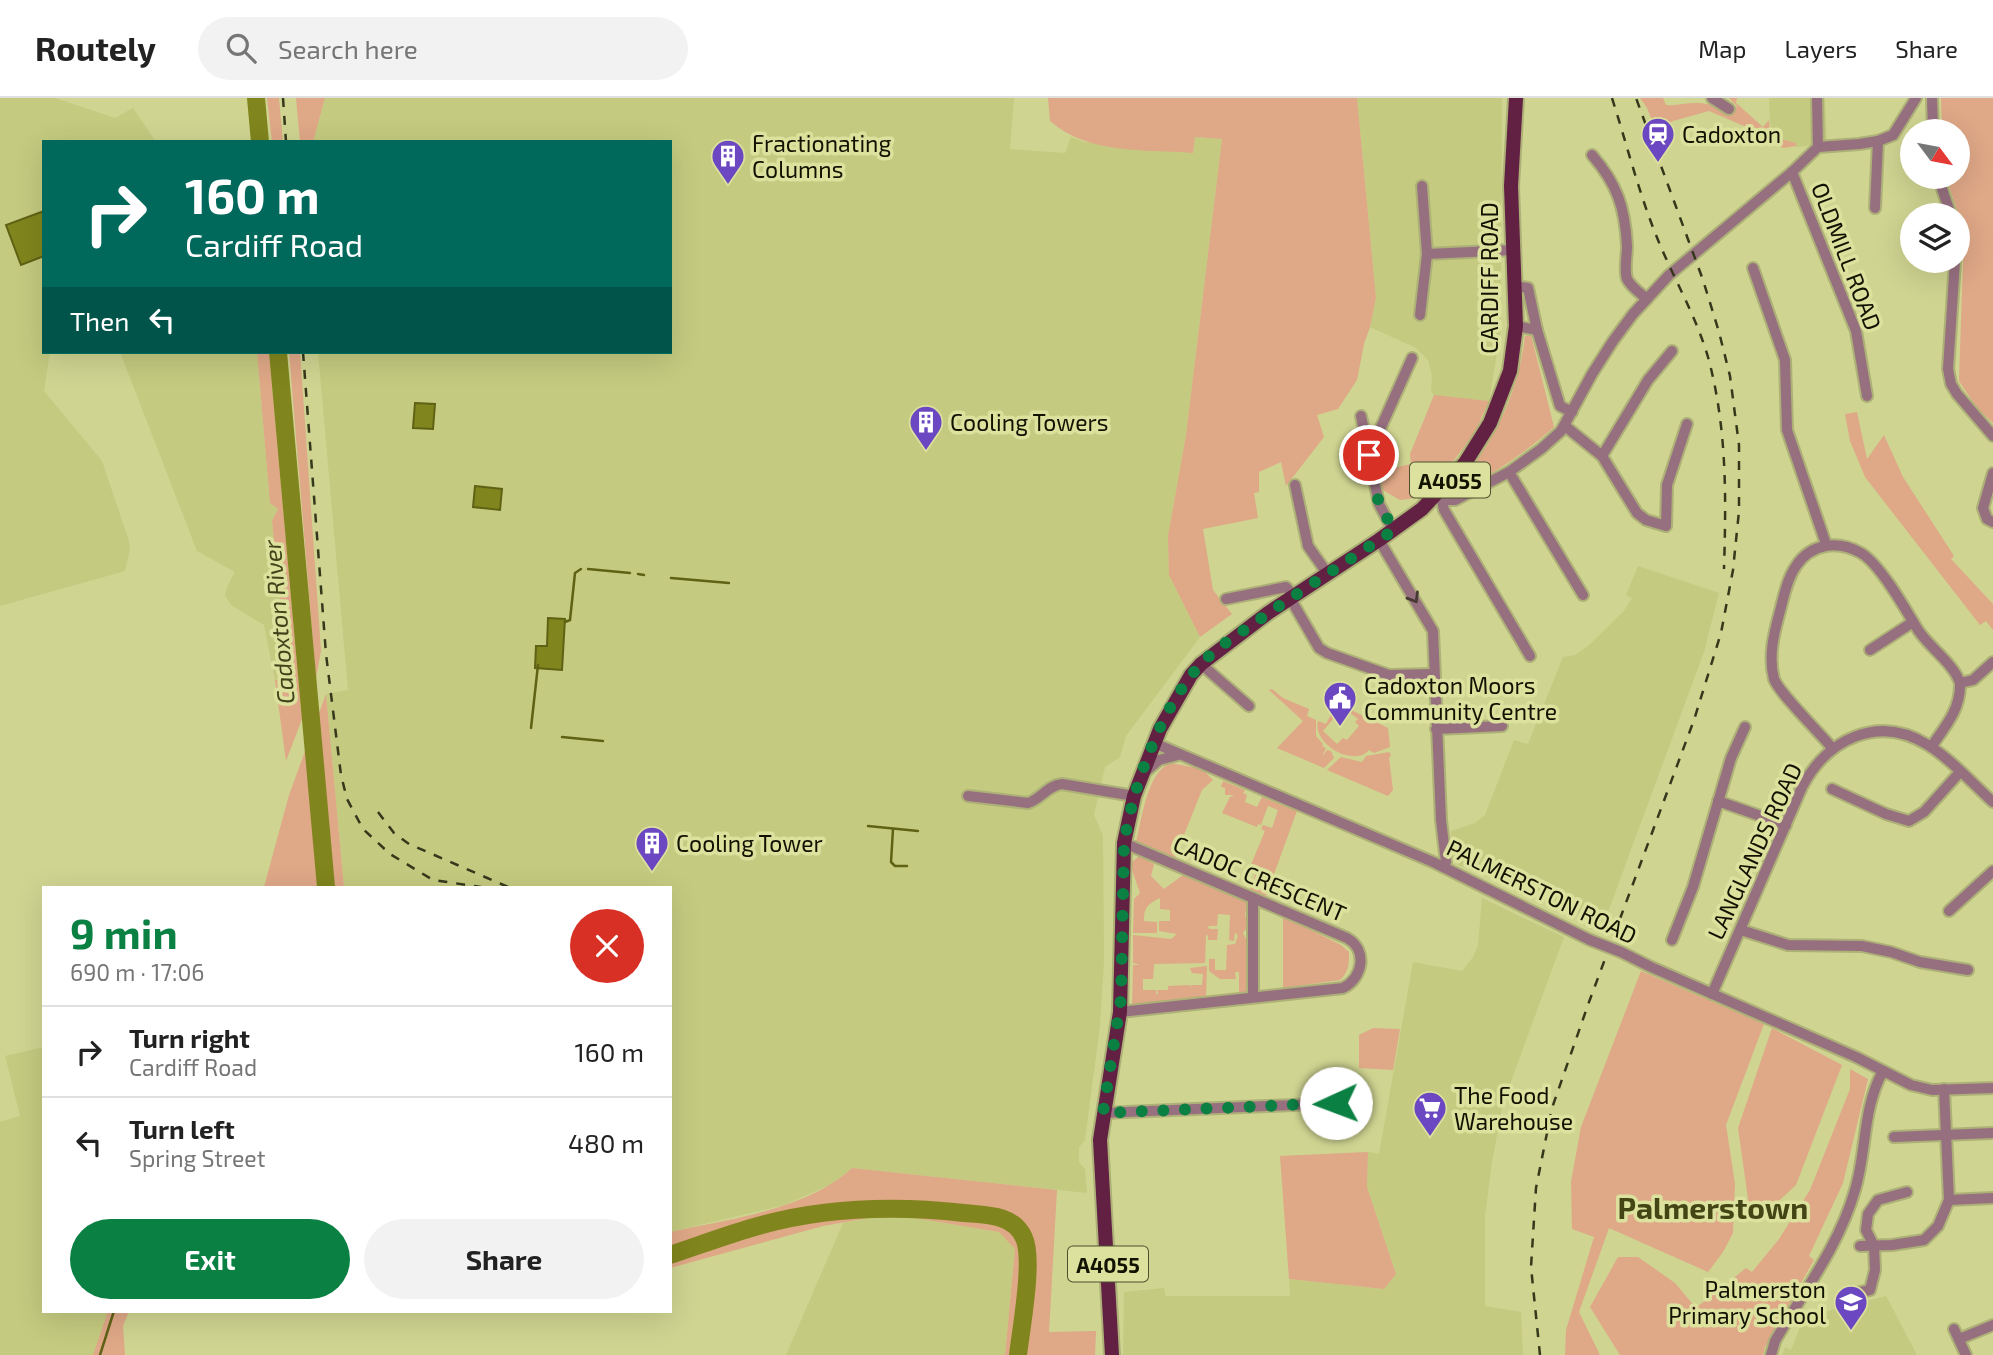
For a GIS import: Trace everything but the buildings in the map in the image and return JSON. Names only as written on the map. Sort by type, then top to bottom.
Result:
[{"type":"main road","name":"CARDIFF ROAD","points":[[1111,1351],[1100,1156],[1103,1113],[1120,1012],[1124,844],[1134,796],[1154,743],[1173,706],[1201,664],[1216,650],[1439,498],[1490,423],[1510,371],[1516,326],[1511,186],[1516,98]]},
{"type":"street","points":[[1713,98],[1730,109]]},
{"type":"street","points":[[1816,98],[1818,147]]},
{"type":"street","points":[[1530,656],[1439,498],[1455,500],[1509,471],[1541,449],[1565,426],[1613,341],[1647,299],[1682,263],[1792,172],[1818,147],[1838,147],[1887,138],[1897,130],[1916,98]]},
{"type":"street","points":[[1931,98],[1932,119]]},
{"type":"street","points":[[1875,208],[1878,141]]},
{"type":"street","points":[[1591,155],[1609,175],[1621,204],[1628,281],[1647,299]]},
{"type":"street","name":"OLDMILL ROAD","points":[[1792,172],[1856,331],[1867,396]]},
{"type":"street","points":[[1420,315],[1427,254],[1422,186]]},
{"type":"street","points":[[1427,254],[1514,250]]},
{"type":"street","points":[[1753,268],[1785,360],[1787,430],[1826,544]]},
{"type":"street","points":[[1954,273],[1948,369],[1951,384],[1993,436]]},
{"type":"street","points":[[1515,286],[1528,288],[1537,330],[1560,406],[1572,412]]},
{"type":"street","points":[[1516,326],[1537,330]]},
{"type":"street","points":[[1602,456],[1648,380],[1672,351]]},
{"type":"street","points":[[1369,455],[1412,358]]},
{"type":"street","points":[[1362,416],[1379,504],[1394,530]]},
{"type":"street","points":[[1565,426],[1602,456],[1637,513],[1646,520],[1666,526],[1667,485],[1687,424]]},
{"type":"street","points":[[1509,471],[1583,595]]},
{"type":"street","points":[[1993,473],[1983,508],[1987,519],[1993,522]]},
{"type":"street","points":[[1295,485],[1308,546],[1327,573]]},
{"type":"street","points":[[1379,540],[1433,631],[1441,820],[1446,862],[1444,867]]},
{"type":"street","points":[[1832,748],[1775,682],[1772,665],[1772,643],[1786,586],[1796,565],[1826,544],[1846,547],[1863,554],[1877,569],[1928,644],[1957,672],[1961,696],[1954,714],[1931,747]]},
{"type":"street","points":[[1226,598],[1286,587],[1319,648],[1327,653],[1389,675],[1434,674]]},
{"type":"street","points":[[1870,650],[1913,622]]},
{"type":"street","points":[[1960,683],[1973,680],[1993,662]]},
{"type":"street","points":[[1201,664],[1249,706]]},
{"type":"street","points":[[1436,729],[1502,726]]},
{"type":"street","points":[[1672,940],[1693,887],[1731,758],[1745,727]]},
{"type":"street","name":"LANGLANDS ROAD","points":[[1713,994],[1807,778],[1815,765],[1832,748],[1857,736],[1880,732],[1899,733],[1931,747],[1993,802]]},
{"type":"street","name":"PALMERSTON ROAD","points":[[1154,743],[1444,867],[1590,940],[1923,1089],[1993,1088]]},
{"type":"street","points":[[1141,776],[1159,760],[1181,754]]},
{"type":"street","points":[[1832,789],[1886,814],[1909,821],[1924,812],[1960,772]]},
{"type":"street","points":[[968,796],[1028,803],[1053,786],[1062,784],[1134,796]]},
{"type":"street","points":[[1718,801],[1786,825]]},
{"type":"street","name":"CADOC CRESCENT","points":[[1120,1012],[1343,988],[1353,981],[1361,958],[1357,945],[1347,938],[1124,844]]},
{"type":"street","points":[[1949,911],[1993,871]]},
{"type":"street","points":[[1253,898],[1253,997]]},
{"type":"street","points":[[1741,930],[1788,945],[1862,946],[1920,962],[1968,970]]},
{"type":"street","points":[[1770,1355],[1775,1341],[1843,1225],[1856,1188],[1865,1123],[1883,1071]]},
{"type":"street","points":[[1860,1246],[1924,1240],[1938,1226],[1949,1200],[1944,1089]]},
{"type":"street","points":[[1103,1113],[1363,1102]]},
{"type":"street","points":[[1894,1137],[1993,1133]]},
{"type":"street","points":[[1856,1293],[1870,1290],[1875,1270],[1874,1245],[1866,1230],[1868,1214],[1878,1200],[1907,1192]]},
{"type":"street","points":[[1949,1200],[1993,1198]]},
{"type":"street","points":[[1966,1355],[1956,1334],[1993,1325]]},
{"type":"shaded area","points":[[0,98],[55,98],[115,118],[133,108],[155,140],[42,140],[42,354],[50,354],[44,391],[102,461],[129,541],[130,550],[125,571],[0,606]]},
{"type":"shaded area","points":[[267,98],[279,98],[283,140],[272,140]]},
{"type":"shaded area","points":[[296,98],[325,98],[314,140],[300,140]]},
{"type":"shaded area","points":[[325,98],[1014,98],[1010,149],[1065,153],[1071,137],[1084,142],[1193,152],[1195,137],[1222,139],[1186,435],[1168,536],[1169,575],[1200,637],[1126,736],[1120,757],[1105,767],[1094,815],[1103,836],[1104,960],[1100,1026],[1085,1140],[1079,1147],[1079,1162],[1085,1169],[1087,1193],[852,1168],[832,1184],[784,1205],[672,1232],[672,886],[344,886],[326,694],[348,690],[318,354],[672,354],[672,140],[314,140]]},
{"type":"shaded area","points":[[1048,98],[1357,98],[1376,298],[1357,380],[1338,409],[1317,415],[1324,437],[1286,486],[1281,462],[1259,472],[1259,492],[1254,493],[1258,518],[1203,529],[1213,590],[1232,614],[1200,637],[1169,575],[1168,536],[1186,435],[1222,139],[1195,137],[1193,153],[1099,145],[1065,132],[1050,121]]},
{"type":"shaded area","points":[[1357,98],[1502,98],[1501,329],[1489,401],[1434,395],[1431,392],[1432,376],[1428,360],[1416,348],[1370,327],[1376,298]]},
{"type":"shaded area","points":[[1640,98],[1663,98],[1666,105],[1705,104],[1734,111],[1737,106],[1729,98],[1737,98],[1736,103],[1763,127],[1769,120],[1770,133],[1777,138],[1796,143],[1796,146],[1783,148],[1765,135],[1709,111],[1666,125],[1665,121],[1661,122],[1662,127],[1655,128]]},
{"type":"shaded area","points":[[1769,98],[1825,98],[1827,143],[1797,147],[1776,141],[1771,136]]},
{"type":"shaded area","points":[[1941,98],[1993,98],[1993,423],[1977,408],[1959,381],[1963,273],[1970,273],[1970,203],[1955,203],[1950,189],[1970,189],[1970,119],[1942,119]]},
{"type":"shaded area","points":[[42,212],[42,257],[21,265],[6,225]]},
{"type":"shaded area","points":[[1531,335],[1554,427],[1497,470],[1462,487],[1459,484],[1485,448],[1504,413],[1517,376],[1525,336]]},
{"type":"shaded area","points":[[121,354],[257,354],[270,503],[278,509],[272,521],[288,678],[275,680],[264,625],[231,605],[225,595],[235,572],[197,551]]},
{"type":"shaded area","points":[[257,354],[269,354],[302,719],[286,761],[275,680],[288,678],[272,521],[278,509],[270,503]]},
{"type":"shaded area","points":[[289,354],[300,354],[321,651],[316,678]]},
{"type":"shaded area","points":[[1434,395],[1489,401],[1475,432],[1455,459],[1415,498],[1400,500],[1381,489],[1376,472],[1411,464],[1410,454]]},
{"type":"shaded area","points":[[415,403],[435,404],[433,429],[413,428]]},
{"type":"shaded area","points":[[1857,412],[1867,459],[1884,435],[1903,477],[1954,556],[1951,559],[1993,604],[1993,630],[1986,621],[1980,625],[1865,477],[1850,441],[1845,414]]},
{"type":"shaded area","points":[[475,486],[502,489],[500,510],[473,507]]},
{"type":"shaded area","points":[[1638,566],[1719,593],[1704,652],[1604,923],[1458,865],[1450,858],[1451,831],[1475,823],[1485,815],[1514,740],[1528,744],[1563,657],[1575,655],[1588,646],[1624,611],[1632,598],[1626,595]]},
{"type":"shaded area","points":[[548,618],[565,619],[562,670],[535,668],[536,646],[547,646]]},
{"type":"shaded area","points":[[1272,689],[1283,698],[1309,709],[1307,716],[1316,720],[1316,736],[1326,748],[1322,757],[1327,750],[1331,751],[1334,758],[1324,768],[1277,748],[1303,721],[1269,690]]},
{"type":"shaded area","points":[[326,694],[344,886],[264,886],[289,795]]},
{"type":"shaded area","points":[[1337,703],[1344,706],[1323,731],[1337,744],[1343,738],[1347,740],[1359,726],[1355,722],[1358,719],[1345,709],[1347,708],[1388,728],[1390,747],[1374,753],[1369,750],[1354,756],[1345,755],[1328,745],[1321,738],[1318,721],[1326,724]]},
{"type":"shaded area","points":[[1389,752],[1393,790],[1388,796],[1327,770],[1341,757],[1362,762],[1366,756]]},
{"type":"shaded area","points":[[1171,763],[1202,769],[1213,780],[1202,790],[1174,860],[1165,853],[1158,853],[1136,842],[1151,785],[1156,775]]},
{"type":"shaded area","points":[[1223,781],[1245,790],[1245,802],[1257,807],[1262,797],[1297,811],[1266,896],[1250,889],[1257,870],[1250,867],[1265,831],[1261,829],[1263,825],[1272,828],[1278,810],[1268,806],[1261,825],[1258,824],[1257,827],[1222,813],[1230,797],[1234,795],[1225,795],[1225,788],[1221,787]]},
{"type":"shaded area","points":[[1139,856],[1154,864],[1151,876],[1164,889],[1183,875],[1237,893],[1247,902],[1245,916],[1251,922],[1243,933],[1247,941],[1246,992],[1239,993],[1239,972],[1235,972],[1236,979],[1220,979],[1209,971],[1209,959],[1215,959],[1215,970],[1226,970],[1227,945],[1235,944],[1238,936],[1235,932],[1234,941],[1229,940],[1230,915],[1218,914],[1217,926],[1208,926],[1209,929],[1218,929],[1217,940],[1208,940],[1208,935],[1206,936],[1205,963],[1154,964],[1153,979],[1143,979],[1143,990],[1156,990],[1156,994],[1157,990],[1168,990],[1168,986],[1190,985],[1191,989],[1191,985],[1202,985],[1203,974],[1192,973],[1190,968],[1207,966],[1206,997],[1132,1007],[1133,965],[1140,965],[1133,963],[1133,935],[1171,939],[1177,934],[1159,931],[1159,921],[1170,921],[1170,910],[1160,909],[1160,898],[1148,906],[1144,916],[1144,921],[1157,922],[1157,933],[1133,933],[1134,899],[1140,893],[1130,864]]},
{"type":"shaded area","points":[[1482,898],[1564,937],[1503,1103],[1485,1216],[1485,1306],[1521,1312],[1523,1355],[1123,1355],[1124,1292],[1164,1288],[1166,1296],[1290,1296],[1289,1279],[1384,1289],[1396,1273],[1367,1187],[1368,1152],[1379,1154],[1413,962],[1462,971],[1478,945]]},
{"type":"shaded area","points":[[1283,916],[1341,945],[1349,952],[1347,971],[1340,980],[1283,988]]},
{"type":"shaded area","points":[[1641,971],[1764,1024],[1726,1125],[1735,1184],[1733,1233],[1708,1272],[1609,1228],[1579,1312],[1600,1355],[1565,1355],[1566,1330],[1594,1237],[1572,1229],[1571,1182],[1581,1127]]},
{"type":"shaded area","points":[[1373,1028],[1400,1029],[1393,1070],[1359,1068],[1359,1035]]},
{"type":"shaded area","points":[[1772,1028],[1842,1065],[1796,1185],[1766,1213],[1749,1206],[1738,1128]]},
{"type":"shaded area","points":[[42,1047],[42,1313],[107,1313],[93,1355],[0,1355],[0,1122],[20,1116],[5,1056]]},
{"type":"shaded area","points":[[1850,1069],[1868,1079],[1843,1183],[1809,1256],[1814,1260],[1763,1355],[1620,1355],[1590,1307],[1618,1257],[1638,1257],[1675,1283],[1696,1308],[1746,1268],[1752,1272],[1779,1239],[1810,1190],[1850,1089]]},
{"type":"shaded area","points":[[1368,1152],[1367,1187],[1396,1274],[1384,1289],[1289,1279],[1280,1156]]},
{"type":"shaded area","points":[[852,1168],[1057,1190],[1049,1332],[1096,1331],[1095,1355],[1005,1355],[1015,1249],[999,1232],[891,1214],[823,1226],[672,1267],[672,1232],[766,1211],[813,1194]]},
{"type":"shaded area","points":[[891,1214],[999,1232],[1015,1249],[1005,1355],[786,1355],[843,1223]]},
{"type":"shaded area","name":"Palmerston Primary School","points":[[1886,1296],[1917,1355],[1782,1355],[1785,1347],[1791,1350],[1804,1317]]},
{"type":"shaded area","points":[[107,1313],[128,1313],[123,1326],[125,1355],[93,1355]]},
{"type":"waterway","name":"Cadoxton River","points":[[256,98],[260,140]]},
{"type":"waterway","name":"Cadoxton River","points":[[278,354],[326,886]]},
{"type":"waterway","points":[[565,622],[570,620],[575,573],[581,569]]},
{"type":"waterway","points":[[588,569],[630,573]]},
{"type":"waterway","points":[[638,574],[644,575]]},
{"type":"waterway","points":[[671,578],[729,583]]},
{"type":"waterway","points":[[531,728],[538,665]]},
{"type":"waterway","points":[[562,737],[603,741]]},
{"type":"waterway","points":[[868,826],[918,831]]},
{"type":"waterway","points":[[893,829],[891,862],[895,866],[907,866]]},
{"type":"waterway","name":"Cadoxton River","points":[[672,1254],[777,1221],[830,1212],[910,1209],[998,1217],[1014,1224],[1024,1238],[1027,1248],[1027,1277],[1018,1355]]},
{"type":"waterway","points":[[100,1355],[113,1313]]},
{"type":"railway","points":[[283,98],[286,140]]},
{"type":"railway","points":[[1612,98],[1651,223],[1708,356],[1717,397],[1723,446],[1724,569]]},
{"type":"railway","points":[[1540,1355],[1531,1267],[1536,1188],[1552,1108],[1694,720],[1721,633],[1733,570],[1739,511],[1739,445],[1730,376],[1703,280],[1636,98]]},
{"type":"railway","points":[[303,354],[326,654],[341,775],[347,799],[363,829],[390,854],[433,880],[474,886]]},
{"type":"railway","points":[[378,812],[394,833],[409,844],[506,886]]},
{"type":"place","name":"Cadoxton","points":[[1658,164]]},
{"type":"place","name":"Fractionating Columns","points":[[728,186]]},
{"type":"place","name":"Cooling Towers","points":[[926,452]]},
{"type":"place","name":"Cadoxton Moors Community Centre","points":[[1340,728]]},
{"type":"place","name":"Cooling Tower","points":[[652,873]]},
{"type":"place","name":"The Food Warehouse","points":[[1430,1138]]},
{"type":"place","name":"Palmerston Primary School","points":[[1851,1332]]},
{"type":"district","name":"Palmerstown","points":[[1713,1207]]},
{"type":"route","points":[[1336,1103],[1103,1113],[1121,999],[1124,844],[1127,823],[1141,776],[1173,706],[1191,675],[1208,657],[1268,613],[1394,530],[1388,524],[1379,504],[1369,455]]}]
